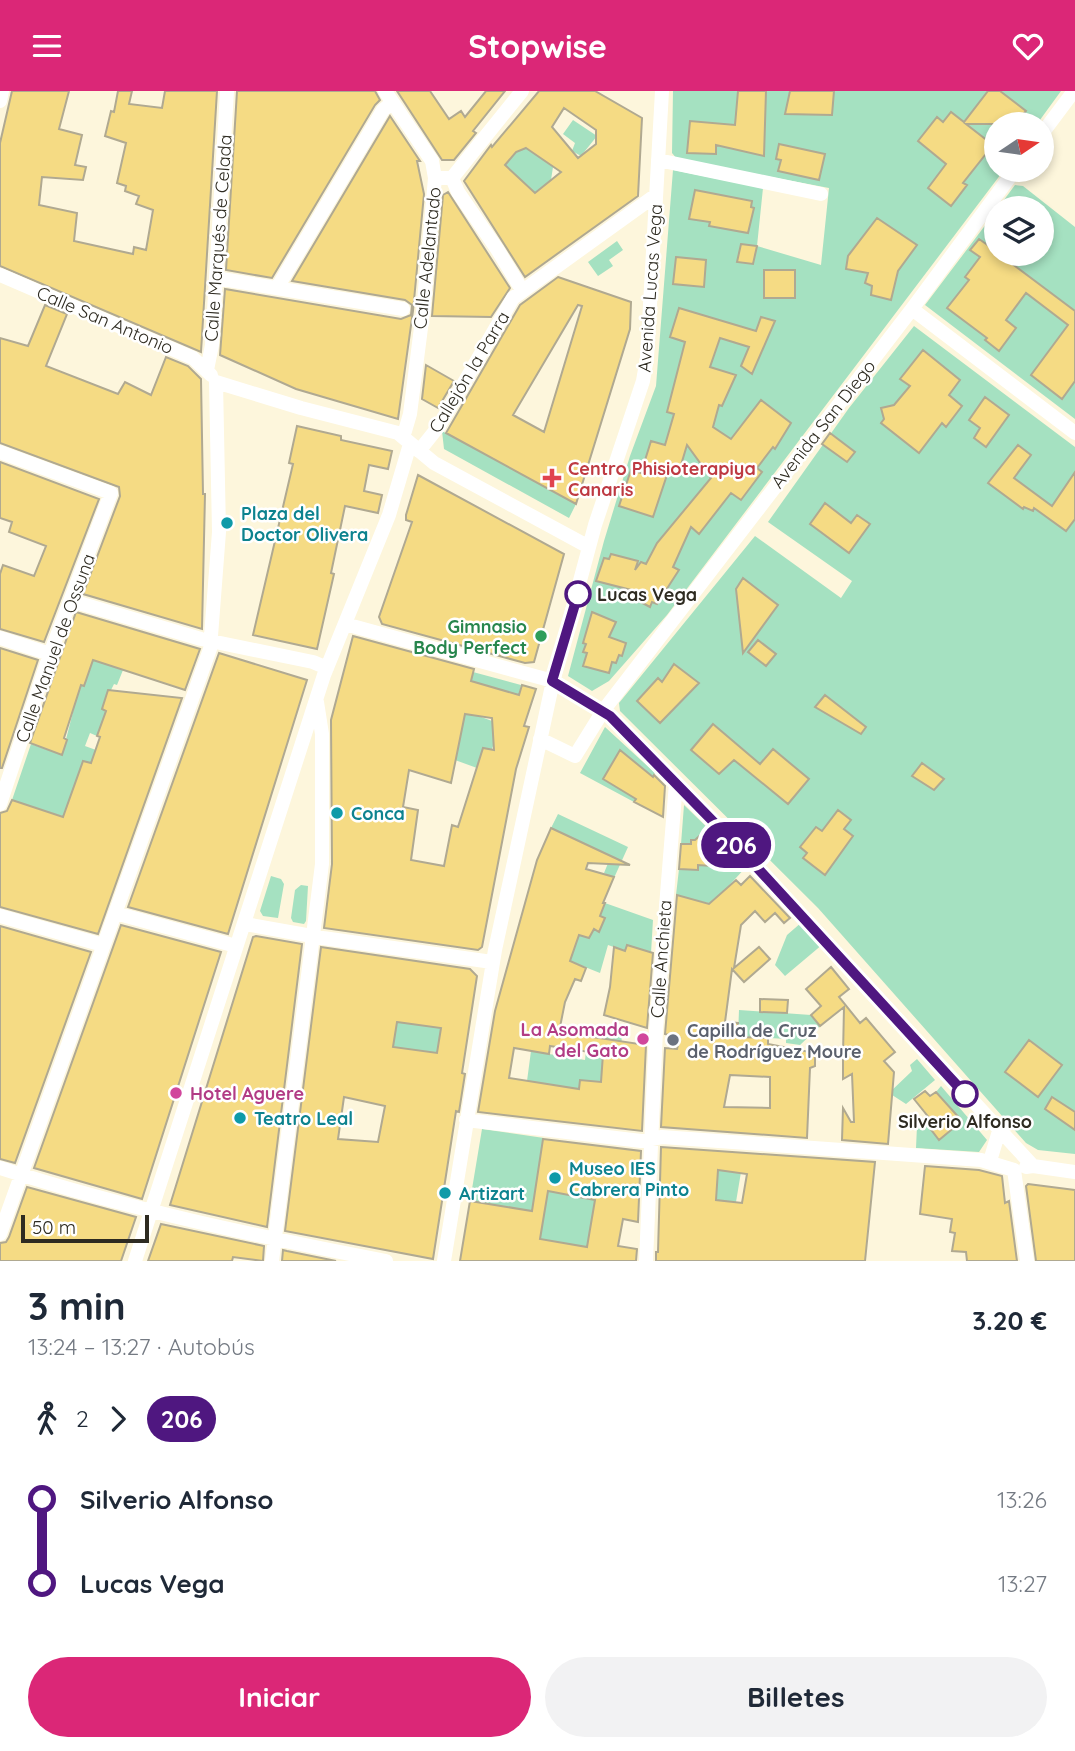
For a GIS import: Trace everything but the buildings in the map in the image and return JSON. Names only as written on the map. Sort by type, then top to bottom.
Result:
[{"type":"street","points":[[0,100],[2,91]]},
{"type":"street","name":"Calle Marqués de Celada","points":[[212,376],[227,91]]},
{"type":"street","points":[[435,179],[452,178],[522,91]]},
{"type":"street","name":"Avenida Lucas Vega","points":[[444,1261],[494,956],[552,681],[589,547],[643,380],[647,358],[662,91]]},
{"type":"street","points":[[1054,118],[1074,91]]},
{"type":"street","points":[[277,288],[383,110],[388,97]]},
{"type":"street","name":"Calle Adelantado","points":[[388,97],[432,161],[435,179],[423,312],[410,414],[405,431],[398,433]]},
{"type":"street","points":[[658,160],[821,194]]},
{"type":"street","points":[[452,178],[458,192],[519,285]]},
{"type":"street","name":"Avenida San Diego","points":[[540,739],[575,756],[1007,182]]},
{"type":"street","name":"Callejón la Parra","points":[[415,448],[445,417],[513,298],[656,195]]},
{"type":"street","name":"Calle San Antonio","points":[[0,275],[193,358],[212,376],[301,408],[398,433]]},
{"type":"street","points":[[216,278],[403,309]]},
{"type":"street","points":[[912,309],[1075,433]]},
{"type":"street","points":[[0,1234],[208,643],[219,532],[212,376]]},
{"type":"street","points":[[398,433],[434,463],[589,547]]},
{"type":"street","points":[[135,1261],[327,668],[415,448]]},
{"type":"street","name":"Calle Manuel de Ossuna","points":[[0,451],[111,493],[50,654],[0,804]]},
{"type":"street","points":[[72,601],[208,643],[313,662],[327,668]]},
{"type":"street","points":[[345,624],[552,681],[606,714],[784,896],[1033,1165]]},
{"type":"street","points":[[0,638],[50,654]]},
{"type":"street","points":[[272,1261],[317,939],[322,864],[322,734],[317,698]]},
{"type":"street","name":"Calle Anchieta","points":[[646,1261],[650,1139],[664,910],[676,783]]},
{"type":"street","points":[[115,913],[236,946]]},
{"type":"street","points":[[0,916],[103,945]]},
{"type":"street","points":[[245,923],[317,939],[494,956]]},
{"type":"street","points":[[466,1120],[641,1141],[662,1137],[990,1161],[1014,1170],[1033,1165],[1075,1172]]},
{"type":"street","points":[[990,1161],[999,1131]]},
{"type":"street","points":[[0,1168],[152,1212],[275,1240],[386,1261]]},
{"type":"street","points":[[1014,1170],[1027,1261]]},
{"type":"green space","points":[[673,91],[1061,91],[1046,112],[984,112],[984,182],[995,182],[667,615],[609,681],[592,691],[568,676],[604,541],[630,456],[656,386],[673,170],[763,188],[757,246],[821,265],[829,188],[677,159],[672,153]]},
{"type":"green space","points":[[573,120],[597,136],[581,156],[572,151],[575,143],[563,134]]},
{"type":"green space","points":[[526,148],[553,167],[551,180],[558,191],[546,203],[505,165],[516,152]]},
{"type":"green space","points":[[1015,185],[1023,186],[1036,196],[1007,196]]},
{"type":"green space","points":[[1054,210],[1075,227],[1075,419],[925,305],[984,227],[984,266],[1054,266]]},
{"type":"green space","points":[[617,241],[623,250],[609,260],[613,266],[598,276],[588,262]]},
{"type":"green space","points":[[914,326],[1075,447],[1075,1154],[1038,1150],[1026,1143],[818,908],[620,711],[619,703],[755,536],[841,598],[852,581],[768,522],[849,408]]},
{"type":"green space","points":[[442,431],[576,504],[569,518],[444,449]]},
{"type":"green space","points":[[93,660],[123,670],[117,685],[114,684],[111,690],[108,690],[102,709],[106,711],[97,736],[90,733],[85,746],[96,750],[91,763],[83,761],[71,819],[12,800],[31,744],[62,755],[74,708],[62,704]]},
{"type":"green space","points":[[473,672],[521,685],[519,695],[476,715],[492,721],[494,743],[492,749],[483,748],[477,768],[455,760]]},
{"type":"green space","points":[[605,727],[655,773],[652,777],[620,751],[603,779],[636,799],[634,802],[580,773]]},
{"type":"green space","points":[[684,805],[747,866],[724,891],[747,913],[676,895],[679,869],[698,870],[699,862],[712,866],[726,853],[681,844]]},
{"type":"green space","points":[[558,814],[628,847],[614,878],[604,873],[611,856],[551,828]]},
{"type":"green space","points":[[271,876],[281,879],[284,884],[278,918],[263,916],[260,911]]},
{"type":"green space","points":[[301,885],[308,886],[304,924],[293,922],[291,918],[295,890]]},
{"type":"green space","points":[[605,903],[653,920],[651,953],[627,945],[625,951],[608,945],[600,973],[570,961],[579,935],[589,938],[594,929],[599,931],[605,919],[600,916]]},
{"type":"green space","points":[[802,922],[823,944],[785,976],[775,965],[787,935]]},
{"type":"green space","points":[[400,1001],[449,1029],[447,1042],[439,1041],[437,1053],[393,1047]]},
{"type":"green space","points":[[739,1010],[811,1015],[820,1026],[800,1045],[786,1043],[786,1039],[738,1036]]},
{"type":"green space","points":[[598,1031],[622,1033],[621,1051],[602,1073],[601,1082],[581,1080],[579,1089],[527,1081],[531,1051],[585,1060],[586,1051],[594,1052]]},
{"type":"green space","points":[[917,1059],[935,1080],[906,1104],[889,1093],[912,1071],[910,1065]]},
{"type":"green space","points":[[941,1086],[987,1140],[979,1152],[916,1148],[917,1126],[926,1123],[939,1140],[962,1121],[936,1092]]},
{"type":"green space","points":[[482,1129],[544,1138],[532,1211],[470,1201]]},
{"type":"green space","points":[[719,1164],[742,1166],[733,1220],[714,1210]]},
{"type":"green space","points":[[548,1191],[595,1200],[587,1247],[540,1239]]},
{"type":"bus line","name":"206","points":[[578,594],[552,681],[610,716],[740,849],[965,1094]]},
{"type":"place","name":"Centro Phisioterapiya Canaris","points":[[552,478]]},
{"type":"place","name":"Plaza del Doctor Olivera","points":[[227,523]]},
{"type":"place","name":"Lucas Vega","points":[[578,594]]},
{"type":"place","name":"Gimnasio Body Perfect","points":[[541,636]]},
{"type":"place","name":"Conca","points":[[337,813]]},
{"type":"place","name":"La Asomada del Gato","points":[[643,1039]]},
{"type":"place","name":"Capilla de Cruz de Rodríguez Moure","points":[[673,1040]]},
{"type":"place","name":"Hotel Aguere","points":[[176,1093]]},
{"type":"place","name":"Silverio Alfonso","points":[[965,1094]]},
{"type":"place","name":"Teatro Leal","points":[[240,1118]]},
{"type":"place","name":"Museo IES Cabrera Pinto","points":[[555,1178]]},
{"type":"place","name":"Artizart","points":[[445,1193]]}]
